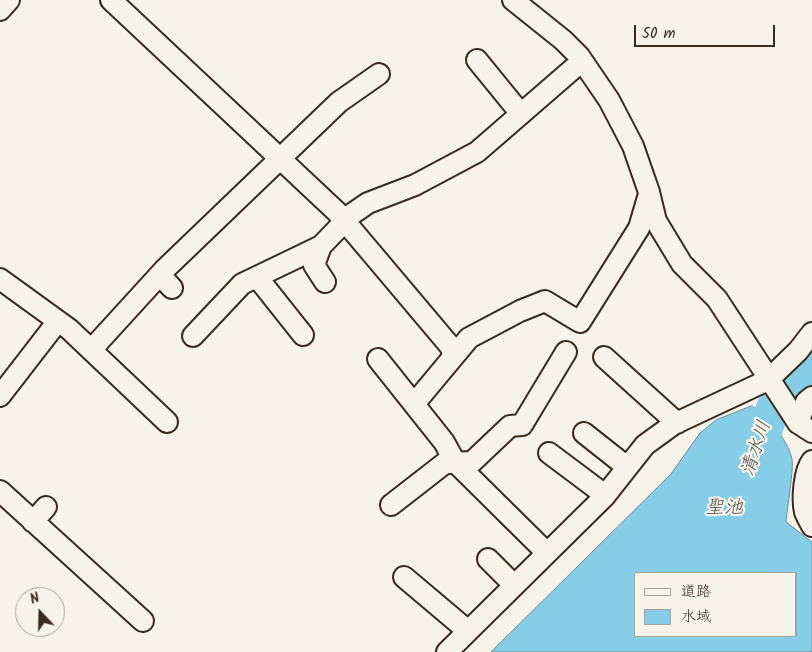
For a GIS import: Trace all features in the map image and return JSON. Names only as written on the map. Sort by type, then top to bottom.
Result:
[{"type":"street","points":[[0,10],[10,0]]},
{"type":"street","points":[[111,0],[337,212],[450,346],[453,353],[452,359]]},
{"type":"street","points":[[513,0],[564,40],[582,61],[609,100],[632,146],[649,192],[656,221],[682,264],[717,299],[770,383],[805,428]]},
{"type":"street","points":[[478,60],[521,114]]},
{"type":"street","points":[[192,336],[242,284],[321,246],[344,222],[368,203],[415,185],[477,152],[582,61]]},
{"type":"street","points":[[91,350],[166,281],[281,159],[339,102],[350,86],[379,74]]},
{"type":"street","points":[[414,404],[469,338],[520,311],[545,301],[580,322],[639,228],[649,192]]},
{"type":"street","points":[[321,246],[314,265],[325,282]]},
{"type":"street","points":[[257,277],[303,335]]},
{"type":"street","points":[[0,279],[58,321],[167,422]]},
{"type":"street","points":[[0,396],[58,321]]},
{"type":"street","points":[[447,652],[605,495],[645,445],[677,423],[770,383],[812,333]]},
{"type":"street","points":[[391,505],[445,463],[472,462],[510,426],[522,425],[566,352]]},
{"type":"street","points":[[604,358],[677,423]]},
{"type":"street","points":[[378,359],[444,442],[455,462],[547,553]]},
{"type":"street","points":[[805,428],[806,402],[812,397]]},
{"type":"street","points":[[584,433],[627,467]]},
{"type":"street","points":[[549,452],[605,495]]},
{"type":"street","points":[[812,461],[809,465],[805,489],[805,511],[812,526]]},
{"type":"street","points":[[0,491],[40,514],[143,621]]},
{"type":"street","points":[[488,559],[514,585]]},
{"type":"street","points":[[404,577],[468,631]]},
{"type":"water","name":"聖池","points":[[752,406],[776,429],[786,443],[792,459],[792,471],[786,522],[812,542],[812,652],[491,652],[671,474],[700,433],[716,420]]},
{"type":"waterway","name":"清水川","points":[[754,462],[773,408],[812,368]]}]
